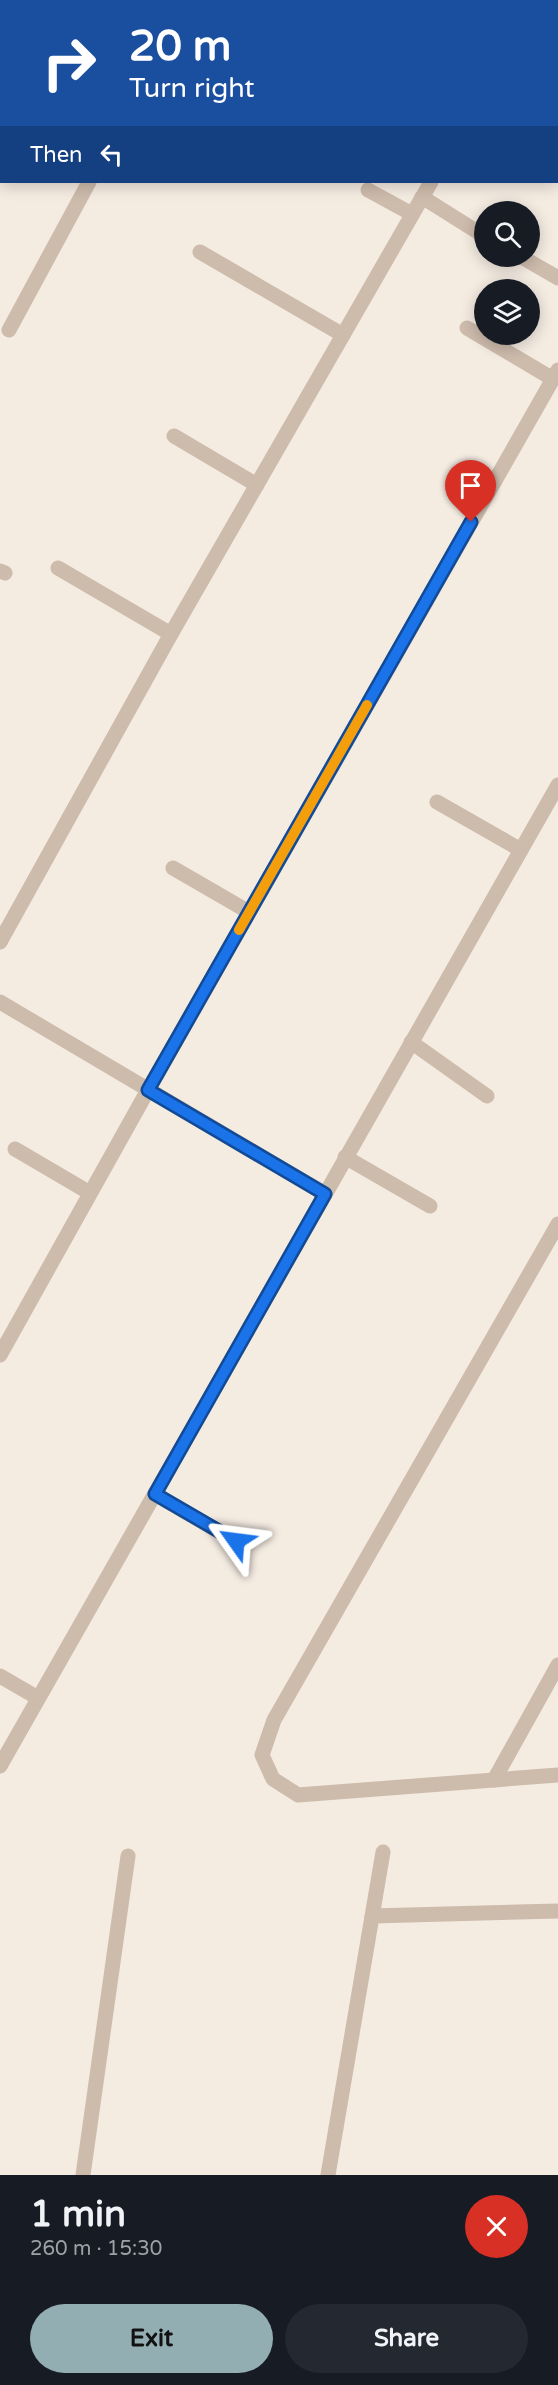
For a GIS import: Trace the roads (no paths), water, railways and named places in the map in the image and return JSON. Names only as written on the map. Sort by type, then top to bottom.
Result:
[{"type":"street","points":[[9,330],[88,183]]},
{"type":"street","points":[[1,936],[171,634],[430,183]]},
{"type":"street","points":[[368,190],[411,214]]},
{"type":"street","points":[[422,198],[474,230]]},
{"type":"street","points":[[200,252],[343,335]]},
{"type":"street","points":[[539,267],[558,278]]},
{"type":"street","points":[[0,1355],[148,1090],[556,375],[467,328]]},
{"type":"street","points":[[174,436],[257,484]]},
{"type":"street","points":[[58,568],[171,634]]},
{"type":"street","points":[[0,1766],[558,785]]},
{"type":"street","points":[[437,802],[521,850]]},
{"type":"street","points":[[173,868],[249,912]]},
{"type":"street","points":[[0,1002],[325,1194]]},
{"type":"street","points":[[411,1042],[488,1096]]},
{"type":"street","points":[[15,1149],[90,1193]]},
{"type":"street","points":[[345,1157],[430,1206]]},
{"type":"street","points":[[558,1224],[273,1720],[262,1755],[273,1779],[298,1795],[558,1775]]},
{"type":"street","points":[[155,1494],[236,1541]]},
{"type":"street","points":[[494,1780],[558,1665]]},
{"type":"street","points":[[0,1676],[39,1698]]},
{"type":"street","points":[[328,2175],[383,1852]]},
{"type":"street","points":[[83,2175],[129,1856]]},
{"type":"street","points":[[372,1916],[558,1911]]}]
